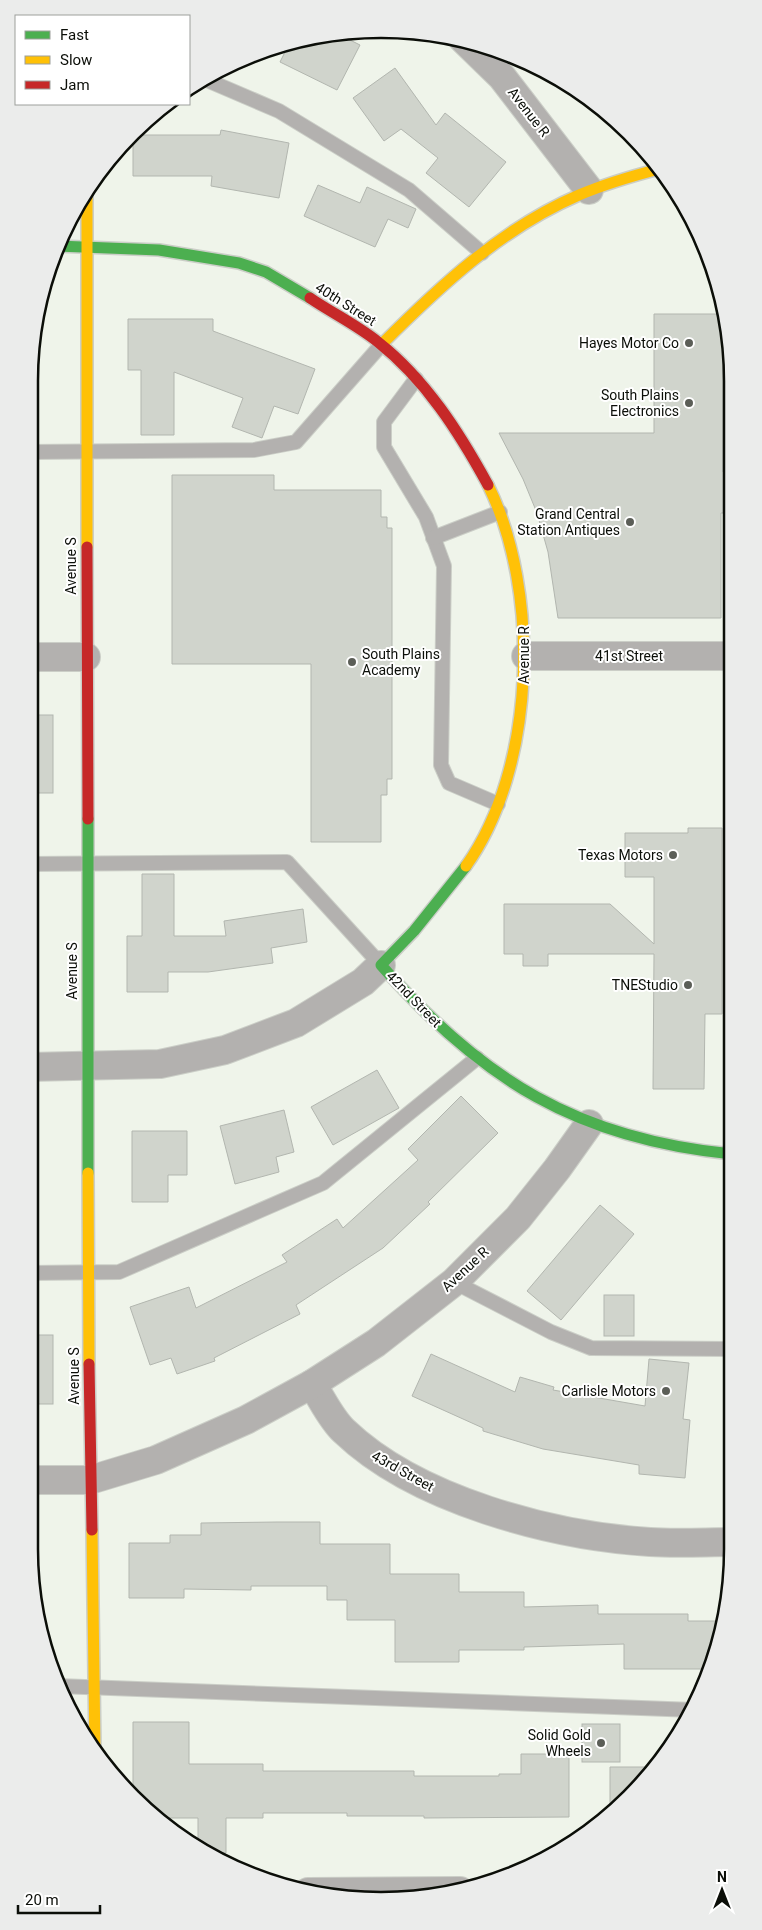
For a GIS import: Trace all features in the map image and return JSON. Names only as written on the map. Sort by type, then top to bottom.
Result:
[{"type":"street","name":"Avenue R","points":[[475,51],[502,76],[589,190]]},
{"type":"street","name":"40th Street","points":[[66,246],[123,246],[203,256],[254,266],[274,276],[382,344],[464,265],[524,222],[589,190],[653,171]]},
{"type":"street","name":"Avenue S","points":[[87,204],[88,1273],[95,1739]]},
{"type":"street","name":"Avenue R","points":[[381,965],[407,941],[470,860],[498,804],[514,751],[524,693],[526,656],[525,627],[516,566],[500,512],[468,446],[427,389],[382,344]]},
{"type":"street","name":"41st Street","points":[[526,656],[724,656]]},
{"type":"street","points":[[38,657],[86,657]]},
{"type":"street","name":"42nd Street","points":[[38,1068],[160,1064],[225,1050],[296,1023],[363,982],[381,965],[432,1021],[492,1071],[554,1107],[589,1124],[655,1145],[724,1153]]},
{"type":"street","name":"Avenue R","points":[[312,1384],[376,1342],[454,1282],[518,1218],[557,1169],[589,1124]]},
{"type":"street","points":[[38,1480],[90,1480],[156,1460],[246,1420],[312,1384]]},
{"type":"street","name":"43rd Street","points":[[312,1384],[342,1430],[375,1457],[427,1486],[485,1509],[555,1529],[640,1541],[724,1542]]},
{"type":"street","points":[[355,1892],[411,1891]]},
{"type":"lane","points":[[212,82],[279,112],[409,190],[482,253]]},
{"type":"lane","points":[[38,452],[254,450],[296,442],[382,344]]},
{"type":"lane","points":[[416,378],[384,422],[384,447],[426,516],[444,566],[441,765],[449,783],[498,804]]},
{"type":"lane","points":[[433,538],[500,512]]},
{"type":"lane","points":[[38,864],[287,862],[381,965]]},
{"type":"lane","points":[[38,1273],[119,1272],[323,1183],[477,1058]]},
{"type":"lane","points":[[454,1282],[551,1332],[591,1348],[724,1349]]},
{"type":"lane","points":[[67,1686],[684,1710]]},
{"type":"building","points":[[348,39],[360,45],[337,90],[280,62],[285,51],[314,44]]},
{"type":"building","points":[[395,68],[436,125],[445,113],[506,162],[469,207],[426,173],[438,158],[401,129],[384,141],[353,98]]},
{"type":"building","points":[[221,130],[289,143],[279,198],[211,186],[212,176],[133,176],[133,144],[141,135],[220,135]]},
{"type":"building","points":[[318,185],[360,203],[367,187],[416,209],[408,228],[388,219],[375,247],[304,216]]},
{"type":"building","name":"Grand Central Station Antiques","points":[[654,314],[718,314],[723,348],[724,513],[721,513],[721,618],[558,618],[548,552],[537,513],[523,479],[499,433],[654,433]]},
{"type":"building","points":[[128,319],[213,319],[213,331],[315,369],[298,414],[274,406],[262,438],[232,427],[243,398],[174,372],[174,435],[141,435],[141,370],[128,370]]},
{"type":"building","points":[[172,475],[274,475],[274,490],[381,490],[381,517],[387,517],[387,528],[392,528],[392,779],[387,779],[387,795],[381,795],[381,842],[311,842],[311,664],[172,664]]},
{"type":"building","points":[[38,715],[53,715],[53,793],[38,793]]},
{"type":"building","points":[[688,828],[722,828],[722,1014],[705,1014],[704,1089],[653,1089],[654,954],[548,954],[548,966],[523,966],[523,954],[504,954],[504,904],[610,904],[654,944],[654,877],[625,877],[625,833],[688,833]]},
{"type":"building","points":[[142,874],[174,874],[174,936],[226,936],[224,921],[303,909],[307,942],[271,948],[273,963],[208,972],[168,972],[168,992],[127,992],[127,936],[142,936]]},
{"type":"building","points":[[377,1070],[399,1108],[333,1145],[311,1107]]},
{"type":"building","points":[[461,1096],[498,1133],[428,1202],[430,1204],[383,1248],[296,1305],[300,1314],[214,1358],[215,1361],[177,1374],[171,1358],[150,1365],[130,1307],[189,1287],[196,1308],[287,1262],[282,1255],[337,1219],[343,1228],[418,1160],[408,1149]]},
{"type":"building","points":[[284,1110],[294,1152],[276,1157],[279,1172],[235,1184],[220,1126]]},
{"type":"building","points":[[132,1131],[187,1131],[187,1175],[168,1175],[168,1202],[132,1202]]},
{"type":"building","points":[[600,1205],[634,1234],[561,1320],[527,1291]]},
{"type":"building","points":[[604,1295],[634,1295],[634,1336],[604,1336]]},
{"type":"building","points":[[38,1335],[53,1335],[53,1404],[38,1404]]},
{"type":"building","points":[[431,1354],[515,1392],[520,1377],[554,1387],[553,1390],[645,1406],[649,1359],[689,1363],[683,1419],[690,1420],[685,1478],[639,1474],[639,1465],[543,1449],[483,1431],[483,1428],[412,1396]]},
{"type":"building","points":[[320,1522],[320,1544],[390,1544],[390,1574],[459,1574],[459,1592],[524,1592],[524,1607],[598,1605],[598,1614],[688,1614],[688,1621],[717,1621],[702,1669],[624,1669],[624,1644],[524,1647],[524,1650],[459,1650],[459,1662],[395,1662],[395,1620],[347,1620],[347,1600],[327,1600],[327,1586],[251,1586],[251,1590],[184,1589],[184,1598],[129,1598],[129,1543],[170,1543],[170,1535],[201,1535],[201,1523]]},
{"type":"building","points":[[133,1722],[189,1722],[189,1764],[263,1764],[263,1771],[414,1771],[414,1776],[499,1776],[499,1774],[521,1774],[521,1754],[569,1754],[569,1817],[424,1818],[424,1816],[347,1816],[347,1813],[263,1813],[263,1818],[226,1818],[226,1853],[222,1853],[198,1840],[198,1818],[167,1818],[133,1786]]},
{"type":"building","name":"Solid Gold Wheels","points":[[582,1724],[620,1724],[620,1762],[582,1762]]},
{"type":"building","name":"Solid Gold Wheels","points":[[610,1767],[646,1767],[624,1792],[610,1804]]},
{"type":"traffic: fast","points":[[66,246],[159,250],[239,263],[266,272],[310,298]]},
{"type":"traffic: fast","points":[[88,819],[88,1173]]},
{"type":"traffic: fast","points":[[466,866],[414,931],[381,965],[419,1006],[457,1041],[496,1071],[537,1097],[580,1118],[626,1134],[677,1146],[724,1153]]},
{"type":"traffic: slow","points":[[382,344],[426,301],[473,260],[524,224],[551,208],[579,195],[619,180],[653,171]]},
{"type":"traffic: slow","points":[[87,204],[87,547]]},
{"type":"traffic: slow","points":[[466,866],[489,826],[506,780],[518,731],[523,679],[523,627],[517,576],[505,528],[488,485]]},
{"type":"traffic: slow","points":[[88,1173],[89,1364]]},
{"type":"traffic: slow","points":[[92,1530],[95,1740]]},
{"type":"traffic: jam","points":[[310,298],[370,336],[411,373],[453,426],[488,485]]},
{"type":"traffic: jam","points":[[87,547],[88,819]]},
{"type":"traffic: jam","points":[[89,1364],[92,1530]]},
{"type":"place","name":"Hayes Motor Co","points":[[689,343]]},
{"type":"place","name":"South Plains Electronics","points":[[689,403]]},
{"type":"place","name":"Grand Central Station Antiques","points":[[630,522]]},
{"type":"place","name":"South Plains Academy","points":[[352,662]]},
{"type":"place","name":"Texas Motors","points":[[673,855]]},
{"type":"place","name":"TNEStudio","points":[[688,985]]},
{"type":"place","name":"Carlisle Motors","points":[[666,1391]]},
{"type":"place","name":"Solid Gold Wheels","points":[[601,1743]]}]
